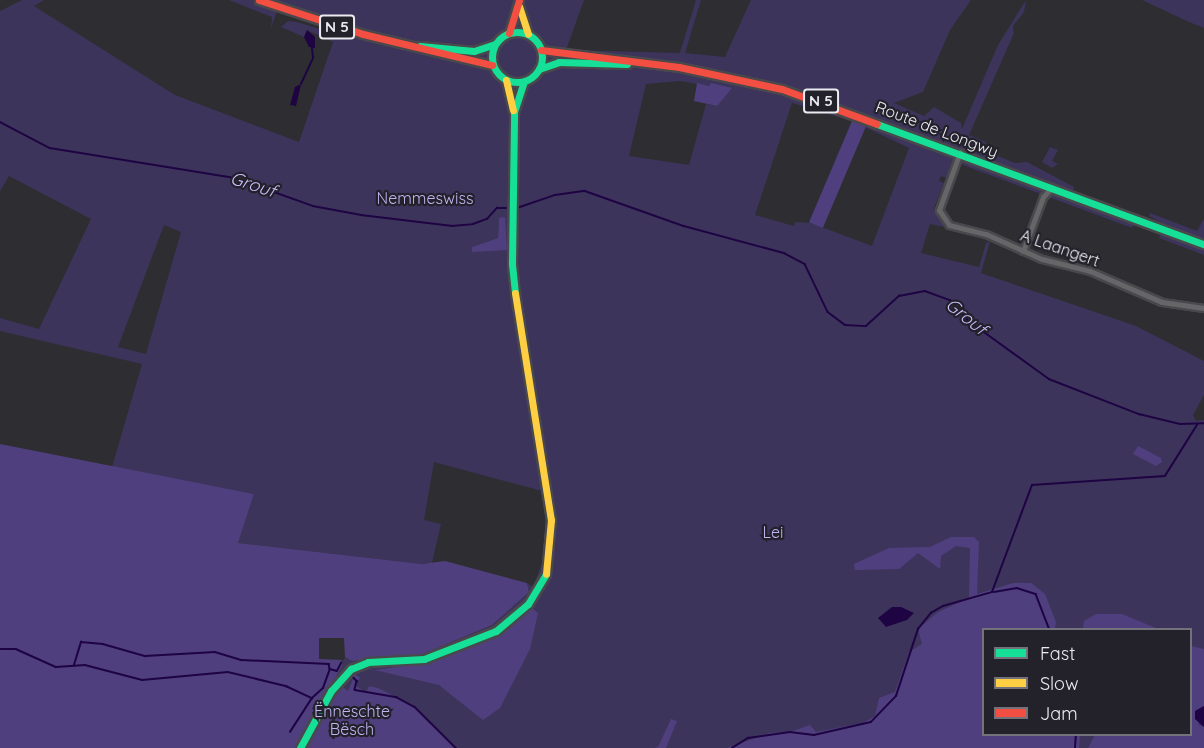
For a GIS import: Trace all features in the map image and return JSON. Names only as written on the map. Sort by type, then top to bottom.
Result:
[{"type":"main road","name":"N 5","points":[[259,0],[342,28],[492,65]]},
{"type":"main road","points":[[519,2],[509,33],[528,34]]},
{"type":"main road","points":[[519,2],[528,34],[541,50],[539,69]]},
{"type":"main road","name":"N 5","points":[[418,46],[474,51],[495,44],[509,33]]},
{"type":"main road","points":[[300,748],[331,691],[351,669],[368,662],[424,659],[496,631],[528,604],[546,573],[551,520],[522,350],[513,263],[514,112],[506,80],[492,65],[495,44]]},
{"type":"main road","name":"Route de Longwy","points":[[541,50],[653,63],[782,89],[960,152],[1204,244]]},
{"type":"main road","name":"Route de Longwy","points":[[539,69],[559,62],[653,63]]},
{"type":"main road","name":"N 5","points":[[524,81],[539,69]]},
{"type":"main road","points":[[506,80],[524,81],[514,112]]},
{"type":"street","name":"A Laangert","points":[[960,152],[940,204],[940,216],[948,225],[986,234],[1023,251],[1090,271],[1162,302],[1204,308]]},
{"type":"street","points":[[1023,251],[1043,197],[1052,187]]},
{"type":"green space","points":[[22,0],[44,0],[34,6],[175,95],[299,142],[333,42],[307,30],[304,37],[281,27],[288,21],[329,32],[359,34],[278,8],[271,28],[272,17],[229,0],[584,0],[566,50],[680,53],[696,0],[701,0],[685,53],[725,57],[751,0],[971,0],[950,30],[923,92],[894,103],[924,116],[934,107],[961,123],[962,129],[998,45],[1026,0],[1024,12],[1013,26],[1014,33],[969,135],[986,142],[985,151],[1015,163],[1027,162],[1074,187],[1072,194],[1136,218],[1132,228],[952,161],[946,178],[941,176],[939,181],[944,183],[934,208],[944,227],[930,224],[921,253],[979,267],[986,243],[990,241],[981,273],[1136,326],[1204,361],[1204,395],[1193,415],[1196,421],[1204,420],[1204,748],[295,748],[345,657],[352,661],[423,654],[492,625],[529,592],[527,583],[533,587],[544,558],[546,515],[542,491],[434,462],[424,520],[441,524],[432,563],[422,564],[238,543],[254,494],[112,467],[142,364],[0,331],[0,318],[39,329],[91,219],[9,176],[0,191],[0,11]],"holes":[[[680,81],[710,86],[710,83],[717,106],[706,104],[689,165],[629,156],[646,84]],[[792,103],[852,121],[909,148],[872,246],[811,223],[795,222],[794,226],[755,215]],[[499,218],[507,250],[472,247],[498,238]],[[164,225],[181,232],[146,354],[118,347]]]},
{"type":"green space","points":[[1142,0],[1204,0],[1204,28],[1189,22]]},
{"type":"green space","points":[[697,83],[709,86],[711,83],[732,88],[717,106],[694,101]]},
{"type":"green space","points":[[852,121],[866,127],[823,228],[809,222]]},
{"type":"green space","points":[[1050,147],[1058,150],[1052,161],[1058,164],[1052,168],[1042,162]]},
{"type":"green space","points":[[1150,213],[1197,231],[1204,219],[1204,255],[1159,238],[1164,224],[1149,216]]},
{"type":"green space","points":[[505,217],[507,250],[472,252],[472,247],[498,238],[499,218]]},
{"type":"green space","points":[[0,444],[254,494],[238,543],[422,564],[445,561],[527,583],[529,592],[492,625],[423,654],[352,661],[345,657],[344,638],[319,638],[319,659],[342,660],[342,666],[295,748],[0,748]]},
{"type":"green space","points":[[1138,446],[1161,458],[1162,462],[1156,466],[1133,454]]},
{"type":"green space","points":[[951,537],[974,537],[979,542],[977,594],[1013,583],[1031,583],[1045,594],[1056,622],[1055,628],[982,628],[982,736],[1080,736],[1079,748],[727,748],[770,733],[790,732],[810,725],[816,732],[863,723],[875,716],[879,698],[895,692],[909,652],[922,644],[918,629],[938,612],[969,598],[970,548],[956,546],[941,556],[940,569],[918,553],[899,569],[855,570],[854,564],[889,548],[930,547]]},
{"type":"green space","points":[[532,608],[538,613],[530,649],[500,708],[483,720],[439,685],[375,670],[425,663],[485,640],[509,627]]},
{"type":"green space","points":[[1096,614],[1122,614],[1156,628],[1083,628],[1084,621]]},
{"type":"green space","points":[[1192,646],[1204,649],[1204,706],[1195,711],[1199,725],[1204,727],[1204,748],[1088,748],[1094,736],[1192,736]]},
{"type":"green space","name":"Ënneschte Bësch","points":[[355,674],[360,678],[355,685],[366,693],[369,686],[378,688],[415,707],[456,748],[304,748],[336,689],[340,685],[348,691]]},
{"type":"green space","points":[[671,719],[677,721],[666,748],[654,748],[658,747]]},
{"type":"shaded area","points":[[307,30],[315,37],[315,48],[309,47],[304,37]]},
{"type":"shaded area","points":[[301,84],[296,106],[290,105],[295,87]]},
{"type":"shaded area","points":[[892,607],[901,607],[914,613],[907,620],[886,627],[878,618]]},
{"type":"shaded area","points":[[1204,706],[1204,727],[1195,719],[1195,711]]},
{"type":"waterway","points":[[301,84],[313,58],[312,48]]},
{"type":"waterway","name":"Grouf","points":[[0,122],[50,148],[235,178],[313,206],[361,215],[452,226],[473,224],[487,219],[497,208],[506,208]]},
{"type":"waterway","name":"Grouf","points":[[517,208],[555,195],[585,191],[684,226],[784,253],[805,264],[828,312],[845,325],[866,326],[899,296],[925,291],[950,300],[969,321],[1049,379],[1139,414],[1180,424],[1204,423]]},
{"type":"waterway","points":[[732,748],[748,738],[790,732],[814,735],[871,722],[896,696],[918,629],[931,613],[943,606],[992,592],[1032,485],[1165,476],[1197,425]]},
{"type":"waterway","points":[[994,592],[1017,588],[1036,594],[1049,628]]},
{"type":"waterway","points":[[74,665],[81,642],[103,644],[145,656],[215,652],[242,660],[329,664],[330,669],[337,671],[341,663]]},
{"type":"waterway","points":[[0,649],[16,649],[56,667],[85,665],[142,680],[228,672],[286,686],[312,698],[323,688],[330,669]]},
{"type":"waterway","points":[[353,677],[357,681],[355,690],[396,697],[415,707],[456,748]]},
{"type":"waterway","points":[[290,732],[312,698]]},
{"type":"waterway","points":[[1075,748],[1076,736]]},
{"type":"traffic: fast","points":[[522,32],[535,39],[541,47],[542,57],[541,67],[535,75],[527,81],[512,82],[499,75],[493,67],[492,52],[499,39],[507,33],[522,32]]},
{"type":"traffic: fast","points":[[420,46],[474,51],[495,44]]},
{"type":"traffic: fast","points":[[539,69],[559,62],[627,64]]},
{"type":"traffic: fast","points":[[515,293],[512,263],[514,112],[524,82]]},
{"type":"traffic: fast","points":[[877,124],[1204,244]]},
{"type":"traffic: fast","points":[[300,748],[331,691],[351,669],[368,662],[424,659],[496,631],[528,604],[546,574]]},
{"type":"traffic: slow","points":[[519,6],[528,34]]},
{"type":"traffic: slow","points":[[506,80],[513,110]]},
{"type":"traffic: slow","points":[[515,293],[551,520],[546,574]]},
{"type":"traffic: jam","points":[[259,0],[363,34],[492,65]]},
{"type":"traffic: jam","points":[[509,33],[519,0]]},
{"type":"traffic: jam","points":[[541,50],[679,67],[782,89],[877,124]]},
{"type":"park label","name":"Nemmeswiss","points":[[425,198]]},
{"type":"park label","name":"Lei","points":[[773,532]]}]
